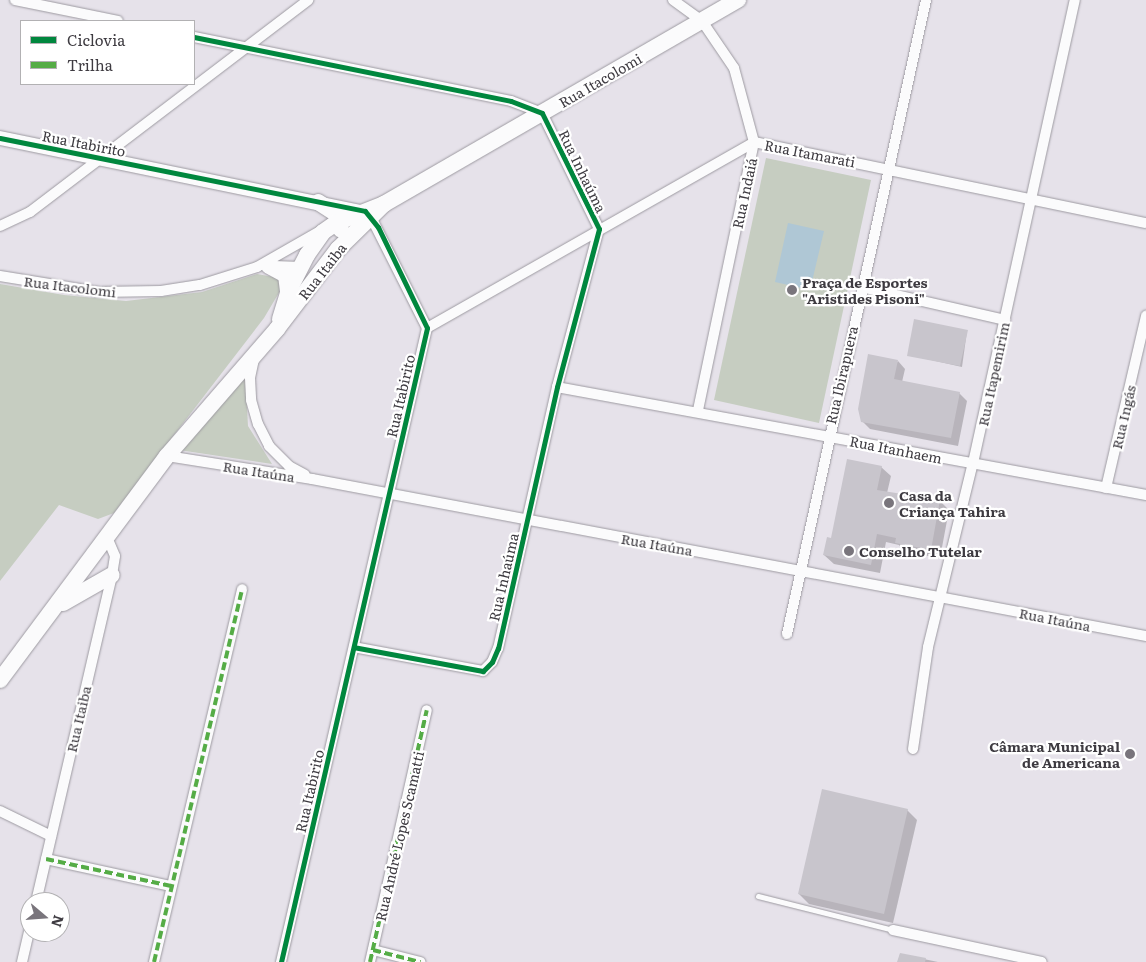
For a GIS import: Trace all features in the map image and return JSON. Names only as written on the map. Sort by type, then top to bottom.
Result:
[{"type":"main road","name":"Rua Itacolomi","points":[[368,214],[738,0]]},
{"type":"main road","points":[[318,202],[334,210],[338,222],[338,249]]},
{"type":"main road","name":"Rua Itaiba","points":[[277,329],[288,292],[323,232],[338,222],[368,214]]},
{"type":"main road","name":"Rua Itaiba","points":[[0,680],[167,456],[277,329],[338,249],[368,214]]},
{"type":"main road","points":[[263,266],[286,275],[288,292]]},
{"type":"main road","points":[[301,267],[324,267]]},
{"type":"main road","points":[[52,610],[112,575]]},
{"type":"street","points":[[15,0],[113,20]]},
{"type":"street","points":[[0,226],[30,212],[308,0]]},
{"type":"street","name":"Rua Indaiá","points":[[673,0],[702,21],[734,68],[754,142],[698,411]]},
{"type":"street","name":"Rua Ibirapuera","points":[[787,634],[828,436],[926,0]]},
{"type":"street","name":"Rua Itapemirim","points":[[913,749],[928,647],[942,598],[973,463],[1075,0]]},
{"type":"street","points":[[195,37],[512,101],[542,113]]},
{"type":"street","name":"Rua Inhaúma","points":[[354,646],[483,670],[492,662],[498,648],[557,387],[599,229],[542,113]]},
{"type":"street","name":"Rua Itabirito","points":[[0,138],[318,202],[368,214]]},
{"type":"street","name":"Rua Itamarati","points":[[427,328],[754,142],[1146,222]]},
{"type":"street","points":[[368,214],[427,328]]},
{"type":"street","name":"Rua Itacolomi","points":[[0,276],[65,288],[125,293],[200,284],[263,266],[338,222]]},
{"type":"street","name":"Rua Itacolomi","points":[[263,266],[301,267]]},
{"type":"street","points":[[861,286],[1005,320]]},
{"type":"street","name":"Rua Ingás","points":[[1106,488],[1146,316]]},
{"type":"street","name":"Rua Itabirito","points":[[281,962],[427,328]]},
{"type":"street","points":[[255,353],[250,378],[251,400],[258,424],[270,446],[289,466],[312,479]]},
{"type":"street","name":"Rua Itanhaem","points":[[557,387],[698,411],[1146,495]]},
{"type":"street","name":"Rua Itaúna","points":[[167,456],[312,479],[1146,636]]},
{"type":"street","name":"Rua Itaiba","points":[[38,892],[112,575],[115,556],[107,537]]},
{"type":"street","points":[[154,962],[242,589]]},
{"type":"street","name":"Rua André Lopes Scamatti","points":[[370,962],[427,710]]},
{"type":"street","points":[[0,812],[51,836]]},
{"type":"street","points":[[46,859],[171,886]]},
{"type":"street","points":[[893,930],[1042,962]]},
{"type":"street","points":[[22,962],[27,942]]},
{"type":"street","points":[[373,950],[420,962]]},
{"type":"lane","points":[[758,896],[893,930]]},
{"type":"shaded area","name":"Praça de Esportes \"Aristides Pisoni\"","points":[[766,158],[871,180],[819,423],[714,400]]},
{"type":"shaded area","points":[[257,274],[279,278],[280,291],[264,318],[114,513],[98,519],[59,505],[0,581],[0,284],[64,295],[126,301],[202,292]]},
{"type":"shaded area","points":[[245,371],[248,426],[272,464],[179,450]]},
{"type":"water","points":[[788,223],[824,231],[810,290],[775,282]]},
{"type":"building","points":[[914,319],[968,330],[960,366],[907,356]]},
{"type":"building","points":[[868,354],[898,360],[894,379],[960,392],[951,438],[861,422],[858,409]]},
{"type":"building","points":[[847,459],[882,466],[877,490],[940,500],[931,550],[895,543],[896,538],[877,534],[871,565],[823,555],[827,537],[831,538]]},
{"type":"building","points":[[822,789],[908,809],[884,914],[798,894]]},
{"type":"building","points":[[900,953],[926,958],[925,962],[897,962]]},
{"type":"marked path","points":[[154,962],[242,589]]},
{"type":"marked path","points":[[370,962],[427,710]]},
{"type":"marked path","points":[[46,859],[171,886]]},
{"type":"marked path","points":[[373,950],[420,962]]},
{"type":"cycle path","points":[[195,37],[511,101],[542,113],[599,229],[557,387],[498,648],[492,662],[483,671],[354,647]]},
{"type":"cycle path","points":[[0,138],[365,211],[378,227],[427,328],[281,962]]},
{"type":"place","name":"Praça de Esportes \"Aristides Pisoni\"","points":[[792,290]]},
{"type":"place","name":"Casa da Criança Tahira","points":[[889,503]]},
{"type":"place","name":"Conselho Tutelar","points":[[849,551]]},
{"type":"place","name":"Câmara Municipal de Americana","points":[[1130,754]]}]
